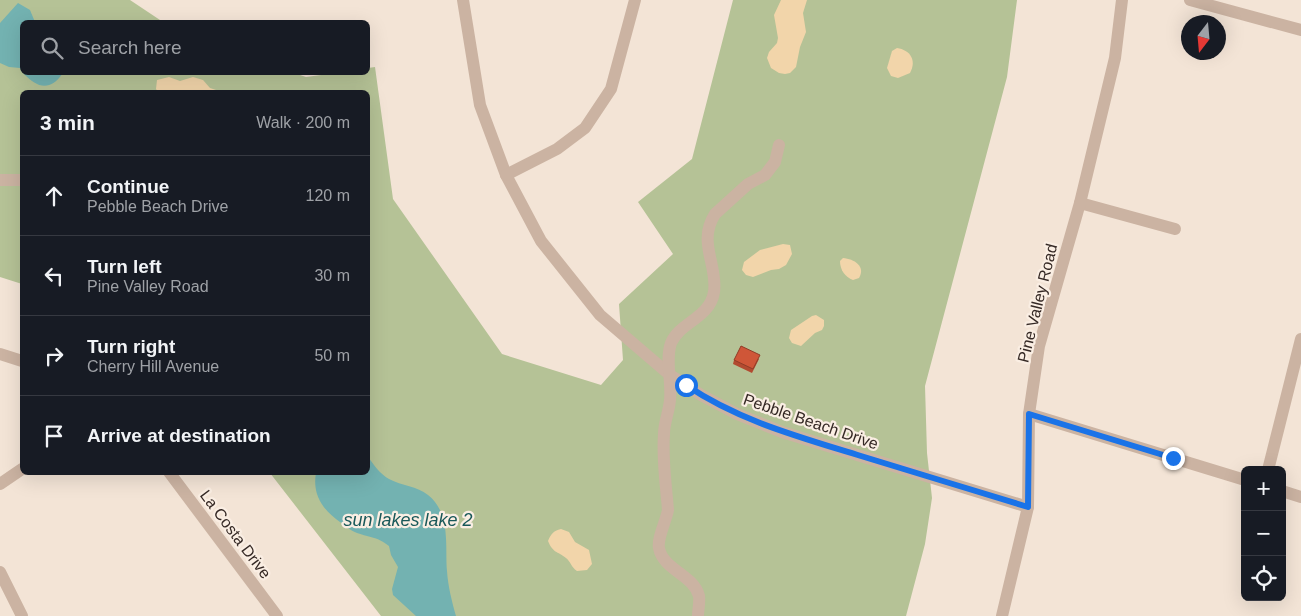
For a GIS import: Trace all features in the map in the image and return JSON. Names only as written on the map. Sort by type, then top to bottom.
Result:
[{"type":"street","name":"Pebble Beach Drive","points":[[463,0],[480,105],[506,175],[541,241],[600,315],[670,374],[701,395],[737,414],[782,432],[1028,507]]},
{"type":"street","points":[[506,175],[557,149],[585,128],[611,88],[635,0]]},
{"type":"street","name":"Pine Valley Road","points":[[1002,616],[1028,507],[1029,414],[1039,346],[1080,203],[1115,58],[1122,0]]},
{"type":"street","points":[[1190,0],[1301,30]]},
{"type":"street","points":[[698,616],[699,597],[696,590],[690,582],[665,560],[659,550],[660,536],[668,510],[664,433],[670,400],[670,346],[677,334],[698,318],[710,305],[712,299],[714,283],[707,246],[711,219],[714,214],[748,184],[765,175],[775,162],[779,145]]},
{"type":"street","points":[[0,180],[20,180]]},
{"type":"street","points":[[1080,203],[1175,229]]},
{"type":"street","points":[[1269,466],[1301,339]]},
{"type":"street","points":[[0,354],[20,360]]},
{"type":"street","points":[[1029,414],[1241,479]]},
{"type":"street","points":[[0,484],[20,470]]},
{"type":"street","name":"La Costa Drive","points":[[171,475],[277,616]]},
{"type":"street","points":[[1286,492],[1301,497]]},
{"type":"street","points":[[0,572],[22,616]]},
{"type":"green space","points":[[0,0],[130,0],[160,20],[20,20],[20,75],[300,75],[306,77],[321,75],[370,75],[370,68],[375,67],[393,199],[502,354],[601,385],[623,360],[619,304],[673,254],[638,202],[692,159],[733,0],[1017,0],[1007,77],[925,386],[927,453],[932,498],[925,544],[906,616],[381,616],[272,475],[370,475],[370,90],[20,90],[20,283],[0,277]]},
{"type":"sand","points":[[781,0],[807,0],[803,13],[806,32],[800,47],[796,67],[790,73],[785,74],[771,68],[767,58],[769,52],[777,43],[778,38],[774,15]]},
{"type":"sand","points":[[897,48],[909,53],[913,64],[910,73],[898,78],[891,76],[887,68],[892,51]]},
{"type":"sand","points":[[169,77],[180,81],[193,77],[203,80],[210,88],[216,90],[157,90],[157,80]]},
{"type":"sand","points":[[783,244],[790,245],[792,254],[786,265],[753,277],[746,275],[742,270],[744,262],[760,250]]},
{"type":"sand","points":[[843,258],[858,264],[861,270],[859,278],[853,280],[844,273],[840,261]]},
{"type":"sand","points":[[816,315],[824,320],[822,330],[815,333],[801,346],[792,343],[789,338],[791,330]]},
{"type":"sand","points":[[561,529],[569,532],[575,542],[589,550],[592,564],[587,570],[577,571],[568,560],[550,545],[548,541],[551,535]]},
{"type":"water","points":[[18,3],[30,10],[34,20],[20,20],[20,68],[9,67],[0,63],[0,23]]},
{"type":"water","points":[[25,75],[61,75],[53,83],[43,86]]},
{"type":"water","name":"sun lakes lake 2","points":[[370,460],[380,472],[389,479],[428,495],[435,502],[444,520],[448,582],[456,616],[416,616],[393,595],[392,589],[398,567],[391,555],[389,546],[377,539],[351,530],[334,517],[320,501],[315,481],[316,475],[370,475]]},
{"type":"building","points":[[741,346],[760,355],[753,369],[734,360]]},
{"type":"route","points":[[686,385],[737,414],[782,432],[1028,507],[1029,414],[1173,458]]}]
